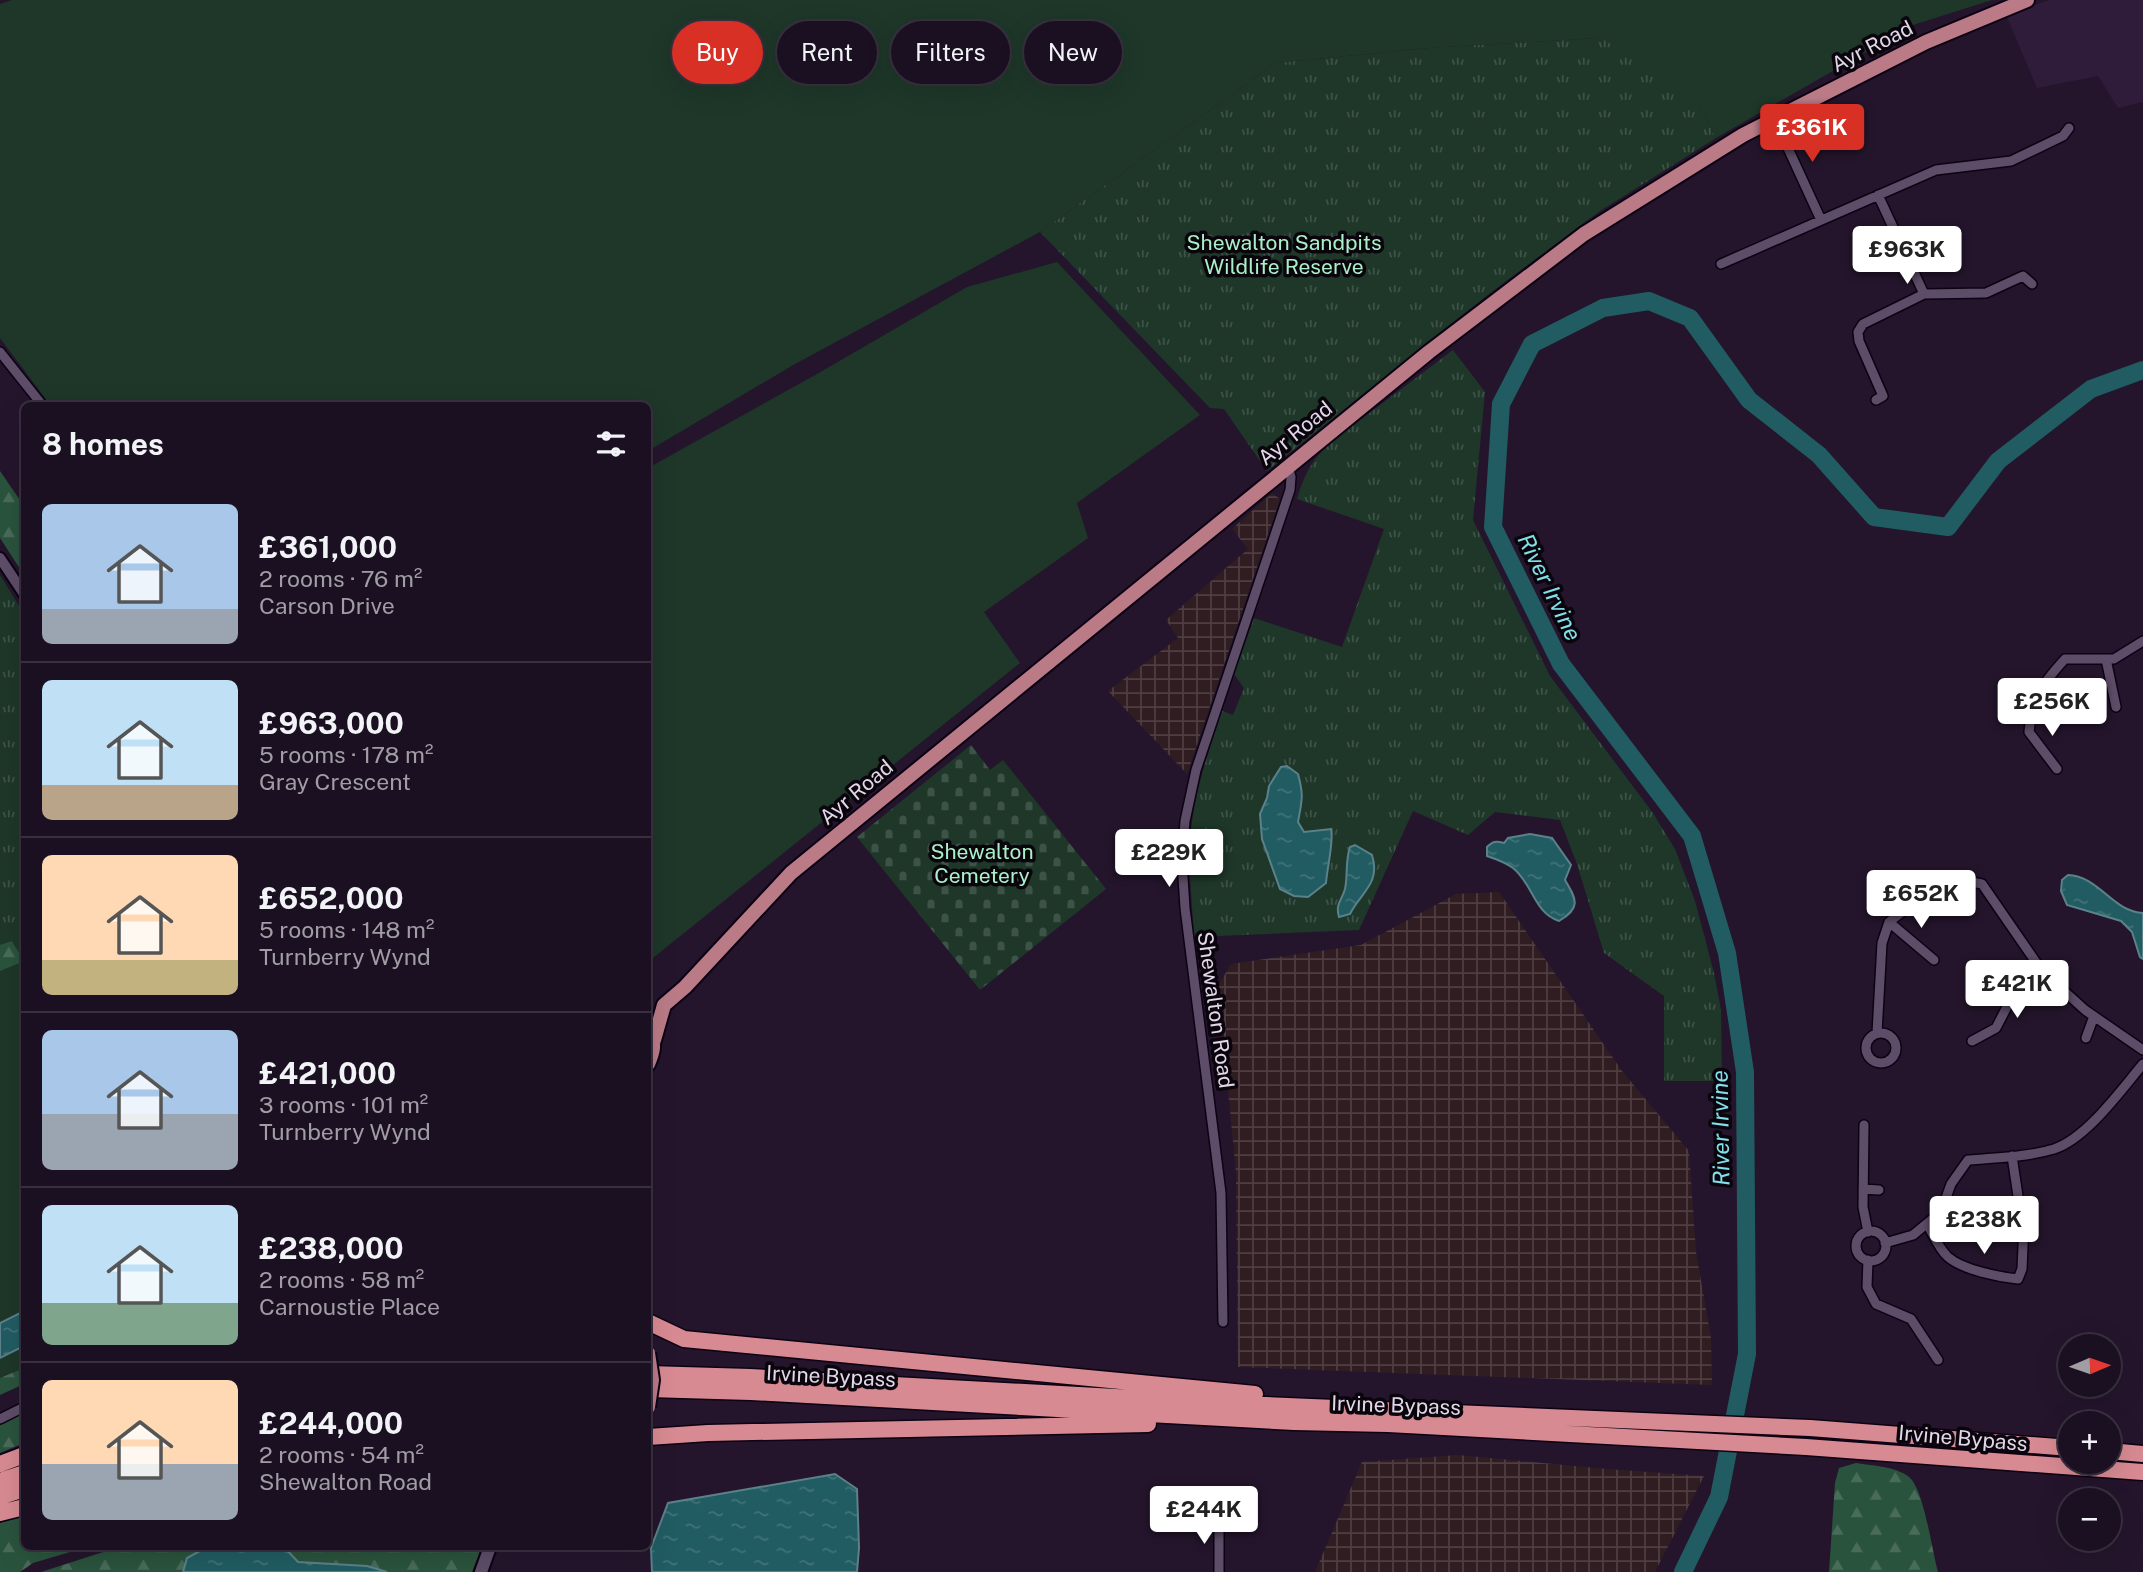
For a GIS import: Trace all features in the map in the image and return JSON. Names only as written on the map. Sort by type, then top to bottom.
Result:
[{"type":"highway","points":[[651,1323],[684,1339],[1397,1410]]},
{"type":"highway","name":"Irvine Bypass","points":[[651,1374],[1810,1428],[2058,1447]]},
{"type":"highway","name":"Irvine Bypass","points":[[651,1389],[1806,1447],[2058,1467]]},
{"type":"highway","points":[[651,1437],[854,1429],[1294,1422]]},
{"type":"highway","points":[[2121,1452],[2143,1454]]},
{"type":"highway","points":[[0,1464],[21,1456]]},
{"type":"highway","name":"Irvine Bypass","points":[[2121,1471],[2143,1472]]},
{"type":"highway","points":[[0,1481],[21,1473]]},
{"type":"highway","points":[[2116,1474],[2143,1478]]},
{"type":"highway","points":[[0,1497],[21,1490]]},
{"type":"highway","points":[[0,1513],[21,1508]]},
{"type":"main road","name":"Ayr Road","points":[[664,1005],[685,987],[791,873],[1429,352],[1584,234],[1743,135],[1926,41],[2027,0]]},
{"type":"main road","points":[[651,1007],[664,1005],[651,1057]]},
{"type":"main road","points":[[651,1032],[654,1040]]},
{"type":"main road","points":[[481,1572],[489,1552]]},
{"type":"street","points":[[1775,120],[1821,220]]},
{"type":"street","points":[[1721,264],[1937,170],[2011,161],[2063,136],[2069,128]]},
{"type":"street","points":[[1878,195],[1924,293]]},
{"type":"street","points":[[1876,400],[1883,396],[1859,341],[1858,332],[1863,324],[1924,293],[1986,293],[2024,275],[2032,284]]},
{"type":"street","points":[[0,352],[40,402]]},
{"type":"street","name":"Shewalton Road","points":[[1223,1322],[1221,1193],[1185,908],[1182,862],[1185,821],[1196,770],[1290,490],[1291,477],[1288,467]]},
{"type":"street","points":[[0,558],[21,590]]},
{"type":"street","points":[[2057,769],[2029,732],[2031,709],[2045,680],[2065,659],[2114,659],[2143,640]]},
{"type":"street","points":[[2106,659],[2116,707]]},
{"type":"street","points":[[1877,1032],[1882,943],[1889,922],[1930,891],[1967,881],[1982,884],[2042,971],[2094,1016],[2143,1050]]},
{"type":"street","points":[[1889,922],[1934,960]]},
{"type":"street","points":[[1972,1041],[1996,1028],[2011,999],[2042,971]]},
{"type":"street","points":[[2086,1038],[2094,1016]]},
{"type":"street","points":[[1885,1243],[1913,1235],[1941,1212],[1951,1184],[1968,1160],[2056,1148],[2093,1124],[2143,1064]]},
{"type":"street","points":[[1864,1125],[1863,1208],[1868,1232]]},
{"type":"street","points":[[2012,1156],[2018,1196]]},
{"type":"street","points":[[1863,1189],[1879,1190]]},
{"type":"street","points":[[1927,1224],[1947,1257],[1962,1265],[2000,1277],[2018,1279],[2022,1269],[2024,1224]]},
{"type":"street","points":[[1868,1232],[1878,1233],[1885,1243],[1883,1254],[1873,1261],[1859,1255],[1856,1247],[1859,1238],[1868,1232]]},
{"type":"street","points":[[1868,1261],[1867,1287],[1875,1304],[1911,1319],[1938,1360]]},
{"type":"street","points":[[0,1419],[21,1408]]},
{"type":"street","points":[[1219,1521],[1219,1572]]},
{"type":"shaded area","points":[[2049,0],[2143,0],[2143,102],[2118,108],[2098,76],[2037,88],[2006,15]]},
{"type":"shaded area","points":[[1272,493],[1280,499],[1187,774],[1108,691],[1178,638],[1166,620],[1248,549],[1232,529]]},
{"type":"shaded area","points":[[1499,892],[1622,1071],[1689,1151],[1696,1252],[1711,1338],[1712,1385],[1238,1367],[1236,1173],[1218,986],[1231,964],[1361,945],[1456,894]]},
{"type":"shaded area","points":[[1458,1455],[1704,1476],[1655,1572],[1315,1572],[1362,1462]]},
{"type":"green space","points":[[12,0],[1992,0],[1913,25],[1716,138],[1699,105],[1600,38],[1429,48],[1276,63],[1040,232],[795,364],[651,449],[651,402],[48,402],[0,338],[0,4]]},
{"type":"green space","name":"Shewalton Sandpits Wildlife Reserve","points":[[1600,38],[1625,51],[1699,105],[1716,138],[1600,211],[1489,294],[1267,471],[1224,409],[1210,408],[1040,232],[1276,63],[1429,48]]},
{"type":"green space","points":[[1057,262],[1200,415],[1077,503],[1088,538],[984,612],[1020,663],[651,960],[651,466],[967,287]]},
{"type":"green space","points":[[1453,350],[1485,392],[1473,520],[1550,676],[1653,813],[1675,849],[1695,901],[1714,973],[1721,1010],[1722,1081],[1664,1081],[1664,996],[1604,953],[1577,864],[1560,820],[1495,812],[1468,835],[1413,811],[1359,930],[1194,937],[1190,851],[1194,808],[1222,711],[1233,715],[1244,688],[1234,674],[1254,618],[1342,647],[1384,529],[1297,499],[1306,474],[1331,442]]},
{"type":"green space","points":[[0,471],[21,502],[21,570],[0,538]]},
{"type":"green space","points":[[0,575],[21,609],[21,938],[0,945]]},
{"type":"green space","name":"Shewalton Cemetery","points":[[971,745],[990,770],[1003,760],[1106,889],[980,990],[857,837]]},
{"type":"green space","points":[[0,922],[21,956],[21,962],[0,971]]},
{"type":"green space","points":[[21,931],[21,1369],[0,1378],[0,937]]},
{"type":"green space","points":[[21,1369],[21,1385],[0,1395],[0,1378]]},
{"type":"green space","points":[[21,1413],[21,1444],[0,1453],[0,1423]]},
{"type":"green space","points":[[1856,1463],[1884,1467],[1909,1477],[1923,1507],[1938,1572],[1829,1572],[1835,1483],[1839,1468]]},
{"type":"green space","points":[[21,1517],[21,1550],[77,1550],[33,1563],[20,1572],[0,1572],[0,1523]]},
{"type":"green space","points":[[110,1550],[202,1550],[187,1558],[183,1572],[41,1572]]},
{"type":"green space","points":[[287,1550],[481,1550],[472,1572],[387,1572],[367,1566],[298,1562]]},
{"type":"water","points":[[1287,766],[1298,774],[1302,798],[1298,822],[1304,832],[1331,829],[1332,834],[1326,883],[1308,897],[1294,896],[1280,889],[1262,839],[1260,814],[1269,786],[1281,767]]},
{"type":"water","points":[[1530,834],[1552,838],[1571,865],[1565,880],[1574,898],[1574,908],[1559,921],[1544,912],[1513,868],[1487,856],[1487,847],[1493,843],[1504,843],[1508,838]]},
{"type":"water","points":[[1355,845],[1372,855],[1374,874],[1350,914],[1339,917],[1338,909],[1345,889],[1348,853],[1350,847]]},
{"type":"water","points":[[2068,875],[2089,881],[2123,907],[2143,913],[2143,959],[2132,932],[2121,921],[2067,905],[2061,891],[2062,880]]},
{"type":"water","points":[[21,1312],[21,1348],[0,1358],[0,1323]]},
{"type":"water","points":[[835,1474],[857,1489],[857,1572],[652,1572],[651,1548],[668,1503]]},
{"type":"water","points":[[202,1550],[287,1550],[298,1562],[367,1566],[387,1572],[183,1572],[187,1558]]},
{"type":"waterway","name":"River Irvine","points":[[1683,1572],[1719,1497],[1747,1354],[1745,1072],[1727,953],[1692,836],[1561,664],[1493,527],[1501,404],[1532,344],[1603,308],[1649,301],[1690,318],[1749,400],[1819,455],[1874,517],[1948,527],[1998,461],[2091,389],[2143,370]]}]
